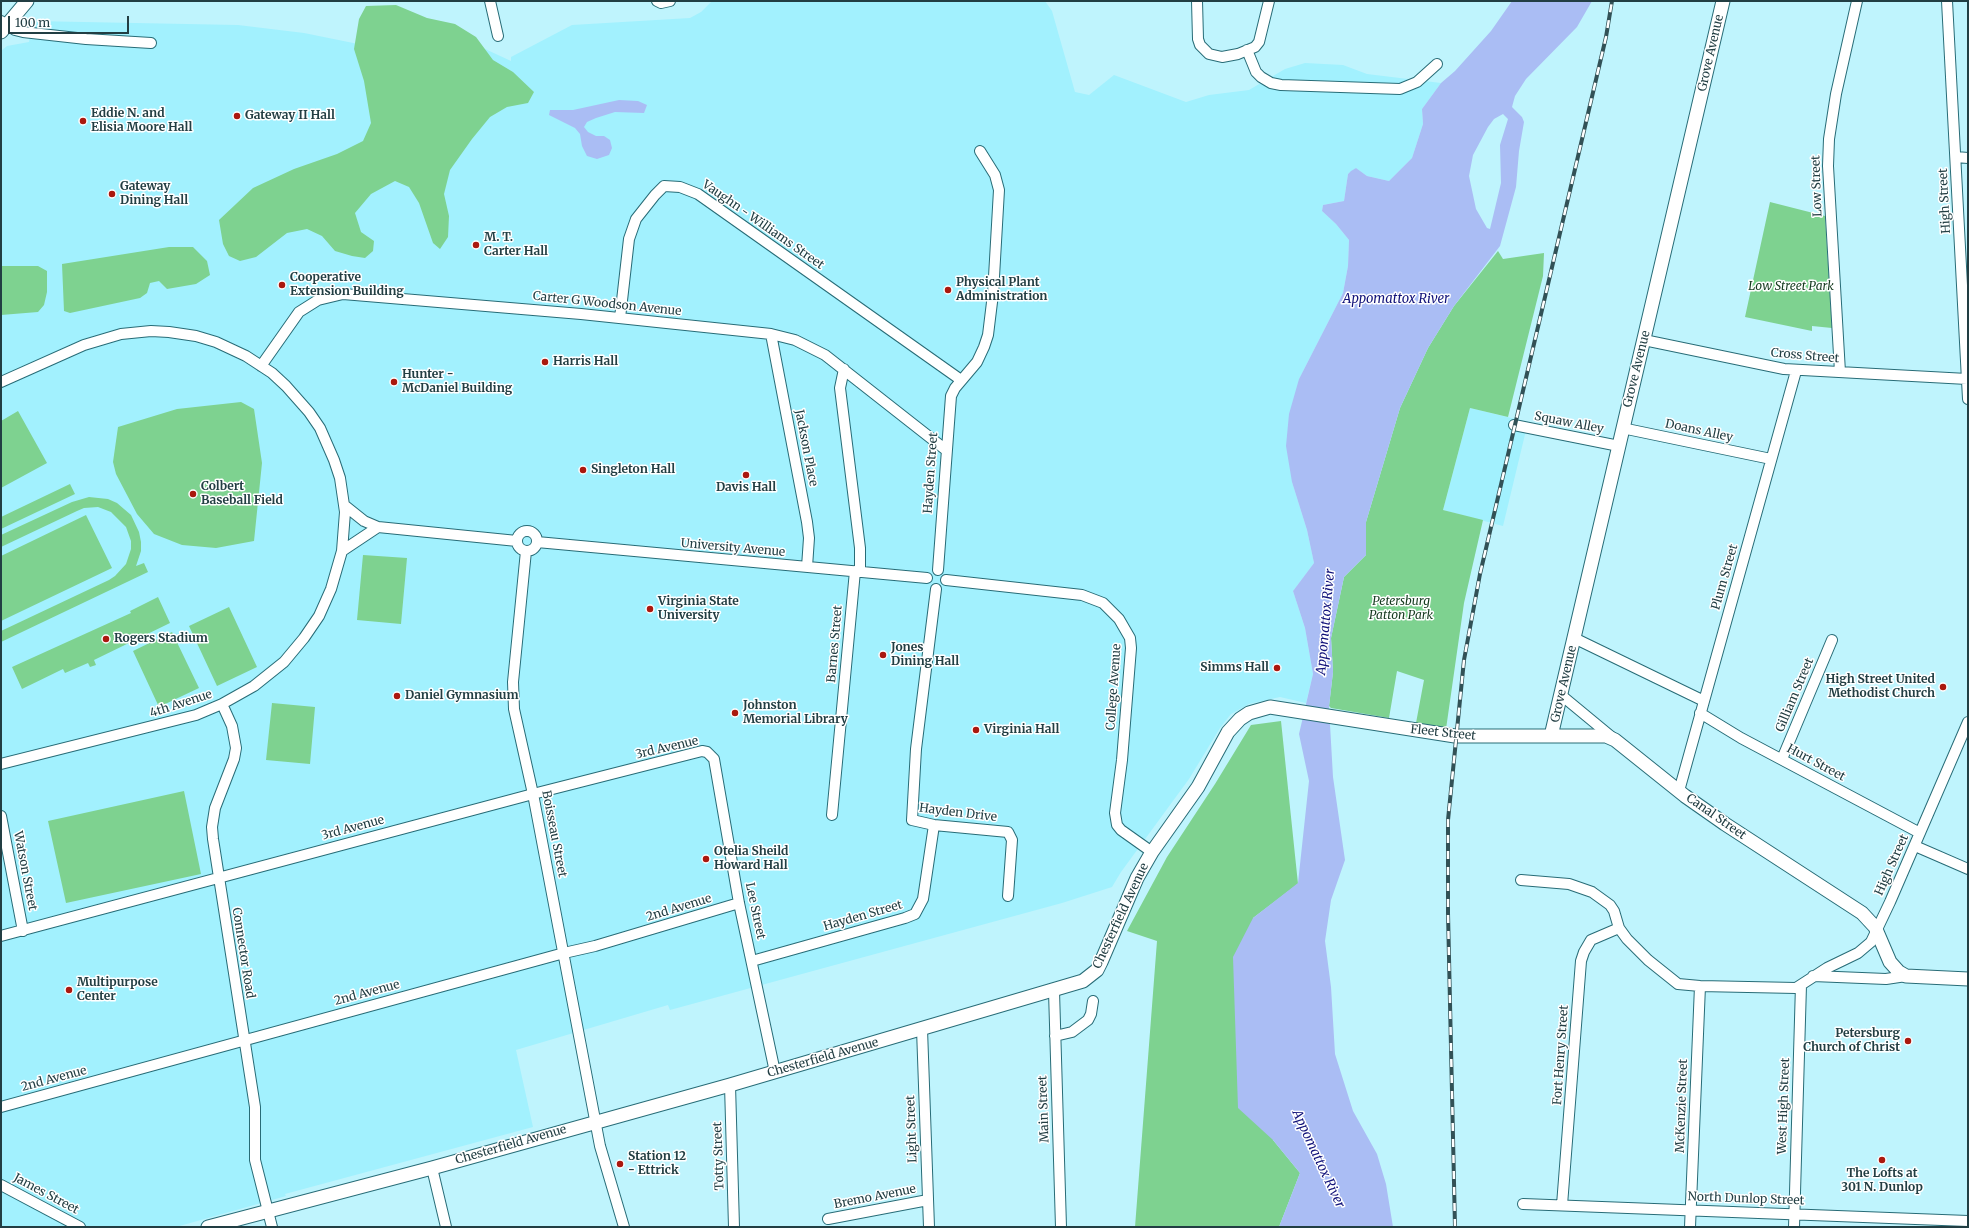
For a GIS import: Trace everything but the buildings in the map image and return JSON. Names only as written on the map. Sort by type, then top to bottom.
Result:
[{"type":"main road","points":[[3,26],[27,1]]},
{"type":"main road","name":"Grove Avenue","points":[[1551,736],[1723,1]]},
{"type":"main road","name":"Chesterfield Avenue","points":[[208,1227],[432,1168],[775,1072],[922,1030],[1083,980],[1097,970],[1126,900],[1152,852],[1198,787],[1233,725],[1240,718],[1258,709],[1270,707],[1296,710]]},
{"type":"main road","name":"Fleet Street","points":[[1296,710],[1455,736],[1606,736],[1615,740]]},
{"type":"main road","name":"Canal Street","points":[[1615,740],[1679,791],[1763,849],[1862,913],[1876,930],[1890,962],[1899,972],[1906,976]]},
{"type":"main road","points":[[1906,976],[1968,979]]},
{"type":"street","points":[[490,1],[498,36]]},
{"type":"street","points":[[657,1],[661,3],[670,1]]},
{"type":"street","points":[[1196,1],[1198,39],[1203,49],[1209,54],[1222,57],[1238,54],[1254,47],[1259,42],[1269,1]]},
{"type":"street","name":"Low Street","points":[[1840,372],[1828,166],[1829,139],[1836,94],[1857,1]]},
{"type":"street","name":"High Street","points":[[1947,1],[1968,399]]},
{"type":"street","points":[[3,26],[23,32],[86,39],[151,43]]},
{"type":"street","points":[[1247,50],[1256,72],[1271,83],[1281,85],[1400,89],[1418,82],[1437,64]]},
{"type":"street","name":"Hayden Street","points":[[938,570],[951,396],[961,380],[977,362],[984,347],[988,335],[993,294],[1000,190],[995,176],[980,151]]},
{"type":"street","points":[[1956,157],[1968,158]]},
{"type":"street","name":"Vaughn - Williams Street","points":[[620,318],[629,239],[636,219],[650,200],[664,186],[680,187],[698,194],[961,380]]},
{"type":"street","name":"Carter G Woodson Avenue","points":[[261,366],[299,312],[318,300],[343,294],[620,318],[772,334],[811,347],[825,355],[946,450]]},
{"type":"street","name":"4th Avenue","points":[[1,382],[98,340],[139,332],[170,332],[206,339],[230,348],[261,366],[295,395],[320,428],[334,460],[344,505],[342,550],[325,603],[304,638],[284,662],[268,676],[222,704],[183,719],[1,764]]},
{"type":"street","name":"Jackson Place","points":[[772,334],[808,522],[809,538],[807,567]]},
{"type":"street","name":"Cross Street","points":[[1644,340],[1796,371],[1967,379]]},
{"type":"street","name":"Barnes Street","points":[[832,815],[860,548],[840,388],[844,369]]},
{"type":"street","name":"Plum Street","points":[[1679,791],[1796,371]]},
{"type":"street","name":"Squaw Alley","points":[[1514,425],[1619,446]]},
{"type":"street","name":"Doans Alley","points":[[1622,428],[1771,459]]},
{"type":"street","points":[[344,505],[364,521],[378,527],[517,541],[519,547],[526,551],[532,550],[537,542]]},
{"type":"street","points":[[342,550],[378,527]]},
{"type":"street","name":"University Avenue","points":[[517,541],[522,533],[526,532],[535,535],[537,542],[927,578]]},
{"type":"street","name":"Boisseau Street","points":[[526,551],[513,682],[514,709],[533,794],[600,1146],[624,1227]]},
{"type":"street","points":[[938,570],[945,575],[946,580],[943,587],[936,590],[928,585],[927,578],[931,572],[938,570]]},
{"type":"street","name":"College Avenue","points":[[946,580],[1082,595],[1103,603],[1119,619],[1130,638],[1131,657],[1115,813],[1117,825],[1121,830],[1152,852]]},
{"type":"street","name":"Hayden Drive","points":[[936,590],[916,749],[912,820],[934,825],[1008,832],[1012,840],[1008,896]]},
{"type":"street","points":[[1574,638],[1704,701]]},
{"type":"street","name":"Gilliam Street","points":[[1782,759],[1832,640]]},
{"type":"street","name":"Canal Street","points":[[1561,695],[1615,740]]},
{"type":"street","name":"Connector Road","points":[[222,704],[232,726],[236,748],[234,759],[218,798],[213,818],[213,839],[255,1113],[255,1160],[272,1227]]},
{"type":"street","name":"Hurt Street","points":[[1700,713],[1920,833]]},
{"type":"street","name":"High Street","points":[[1801,985],[1813,976],[1866,948],[1876,930],[1915,846],[1968,722]]},
{"type":"street","name":"3rd Avenue","points":[[1,936],[218,877],[702,751],[707,752],[711,756]]},
{"type":"street","name":"Lee Street","points":[[711,756],[714,759],[739,903],[775,1072]]},
{"type":"street","name":"Watson Street","points":[[1,816],[23,930]]},
{"type":"street","name":"Hayden Street","points":[[752,961],[915,914],[924,899],[934,825]]},
{"type":"street","points":[[1915,846],[1968,869]]},
{"type":"street","points":[[1521,880],[1569,884],[1592,892],[1610,905],[1614,911],[1619,928],[1627,939],[1671,979],[1685,986],[1790,989],[1801,985]]},
{"type":"street","name":"2nd Avenue","points":[[1,1107],[564,953],[633,936],[739,903]]},
{"type":"street","name":"Fort Henry Street","points":[[1562,1205],[1581,961],[1591,940],[1619,928]]},
{"type":"street","points":[[1813,976],[1886,979],[1906,976]]},
{"type":"street","name":"West High Street","points":[[1794,1227],[1801,985]]},
{"type":"street","name":"McKenzie Street","points":[[1690,1227],[1700,986]]},
{"type":"street","name":"Main Street","points":[[1054,990],[1060,1227]]},
{"type":"street","points":[[1055,1036],[1072,1032],[1088,1020],[1091,1014],[1093,1001]]},
{"type":"street","name":"Light Street","points":[[922,1030],[929,1227]]},
{"type":"street","name":"Totty Street","points":[[730,1084],[734,1227]]},
{"type":"street","points":[[432,1168],[446,1227]]},
{"type":"street","name":"James Street","points":[[1,1185],[80,1227]]},
{"type":"street","name":"Bremo Avenue","points":[[828,1219],[928,1200]]},
{"type":"street","name":"North Dunlop Street","points":[[1523,1204],[1794,1214],[1899,1222],[1968,1221]]},
{"type":"shaded area","name":"Virginia State University","points":[[712,1],[1045,1],[1052,11],[1075,92],[1089,95],[1114,75],[1186,102],[1209,95],[1249,90],[1285,69],[1305,63],[1343,65],[1367,74],[1441,83],[1422,109],[1423,124],[1412,158],[1389,181],[1367,176],[1356,168],[1348,174],[1344,201],[1323,205],[1322,211],[1336,224],[1349,240],[1348,266],[1343,293],[1299,379],[1292,482],[1307,530],[1314,563],[1293,591],[1305,628],[1313,674],[1306,703],[1280,697],[1249,704],[1231,714],[1220,728],[1189,779],[1121,872],[1112,887],[1062,903],[670,1010],[668,1005],[516,1050],[533,1127],[285,1194],[286,1196],[176,1227],[1,1227],[1,51],[7,46],[29,42],[32,21],[238,25],[304,33],[373,47],[470,42],[511,61],[511,57],[572,25],[690,18],[701,12]]},
{"type":"shaded area","points":[[1470,408],[1528,422],[1503,526],[1443,510]]},
{"type":"green space","points":[[396,5],[427,18],[455,24],[476,37],[493,60],[513,72],[534,92],[528,103],[507,107],[490,117],[450,170],[444,194],[449,216],[448,237],[440,249],[433,243],[419,203],[409,187],[395,181],[371,194],[355,213],[361,232],[374,241],[373,251],[365,258],[335,251],[322,236],[307,229],[287,233],[256,257],[240,261],[229,256],[223,244],[219,220],[253,188],[294,169],[337,154],[363,141],[371,123],[364,81],[354,49],[359,19],[366,6]]},
{"type":"green space","name":"Low Street Park","points":[[1770,202],[1825,216],[1832,328],[1812,326],[1812,331],[1745,317]]},
{"type":"green space","points":[[169,247],[193,247],[207,261],[210,275],[196,284],[167,289],[159,281],[150,283],[147,293],[140,298],[70,313],[64,311],[62,264]]},
{"type":"green space","name":"Petersburg Patton Park","points":[[1498,251],[1503,259],[1544,253],[1543,276],[1508,417],[1470,408],[1443,510],[1483,520],[1464,603],[1446,729],[1416,723],[1424,680],[1397,671],[1389,718],[1331,708],[1329,706],[1333,672],[1331,638],[1344,577],[1366,555],[1366,522],[1400,408],[1428,348],[1454,306]]},
{"type":"green space","points":[[1,266],[38,266],[47,271],[47,292],[44,305],[38,312],[1,315]]},
{"type":"green space","name":"Colbert Baseball Field","points":[[241,402],[254,409],[262,463],[254,541],[216,548],[182,545],[154,534],[137,514],[116,474],[113,462],[118,427],[177,409]]},
{"type":"green space","points":[[18,411],[47,463],[1,488],[1,421]]},
{"type":"green space","points":[[70,484],[75,494],[1,529],[1,517]]},
{"type":"green space","points":[[89,497],[108,499],[117,503],[131,515],[139,532],[141,542],[141,551],[136,566],[144,563],[148,572],[1,642],[1,631],[109,580],[126,564],[131,549],[131,541],[126,527],[111,512],[98,507],[84,508],[1,547],[1,535],[72,502]]},
{"type":"green space","points":[[86,515],[112,568],[1,621],[1,556]]},
{"type":"green space","points":[[363,555],[407,558],[401,624],[357,620]]},
{"type":"green space","name":"Rogers Stadium","points":[[158,597],[170,623],[94,660],[96,665],[90,667],[88,663],[65,673],[63,669],[22,689],[12,667],[131,613],[130,611]]},
{"type":"green space","points":[[229,607],[257,667],[217,686],[189,626]]},
{"type":"green space","points":[[172,632],[199,688],[159,707],[133,651]]},
{"type":"green space","points":[[272,703],[315,707],[310,764],[266,760]]},
{"type":"green space","points":[[1281,721],[1298,884],[1253,918],[1273,1140],[1300,1173],[1279,1227],[1135,1227],[1157,941],[1127,931],[1167,857],[1215,784],[1251,725]]},
{"type":"green space","points":[[184,791],[201,874],[66,903],[48,821]]},
{"type":"water","name":"Appomattox River","points":[[1512,1],[1592,1],[1577,27],[1526,79],[1515,96],[1512,107],[1522,117],[1524,122],[1519,151],[1516,187],[1500,246],[1454,306],[1428,348],[1400,408],[1366,522],[1366,555],[1344,577],[1331,638],[1333,672],[1329,707],[1333,777],[1345,860],[1331,900],[1325,941],[1331,987],[1335,1054],[1353,1111],[1377,1154],[1386,1184],[1393,1227],[1279,1227],[1300,1173],[1273,1140],[1238,1108],[1233,957],[1253,918],[1298,883],[1309,781],[1299,734],[1313,674],[1305,628],[1293,591],[1314,563],[1307,530],[1292,482],[1286,446],[1289,414],[1299,379],[1343,293],[1348,266],[1349,240],[1336,224],[1322,211],[1323,205],[1344,201],[1348,174],[1356,168],[1367,176],[1389,181],[1412,158],[1423,124],[1422,109],[1441,83],[1455,71],[1491,31]],"holes":[[[1503,114],[1508,119],[1500,145],[1501,183],[1490,229],[1487,228],[1476,209],[1469,176],[1473,155],[1488,127],[1494,119]]]},
{"type":"water","points":[[619,100],[638,101],[647,105],[644,113],[615,112],[587,122],[584,127],[588,132],[596,136],[604,136],[610,140],[612,148],[609,155],[597,159],[587,156],[582,146],[580,134],[575,128],[549,115],[550,110],[573,110]]},
{"type":"railway","points":[[1455,1227],[1448,913],[1448,820],[1464,660],[1480,574],[1606,37],[1612,1]]},
{"type":"place","name":"Gateway II Hall","points":[[237,116]]},
{"type":"place","name":"Eddie N. and Elisia Moore Hall","points":[[83,121]]},
{"type":"place","name":"Gateway Dining Hall","points":[[112,194]]},
{"type":"place","name":"M. T. Carter Hall","points":[[476,245]]},
{"type":"place","name":"Cooperative Extension Building","points":[[282,285]]},
{"type":"place","name":"Physical Plant Administration","points":[[948,290]]},
{"type":"place","name":"Harris Hall","points":[[545,362]]},
{"type":"place","name":"Hunter - McDaniel Building","points":[[394,382]]},
{"type":"place","name":"Singleton Hall","points":[[583,470]]},
{"type":"place","name":"Davis Hall","points":[[746,475]]},
{"type":"place","name":"Colbert Baseball Field","points":[[193,494]]},
{"type":"place","name":"Virginia State University","points":[[650,609]]},
{"type":"place","name":"Rogers Stadium","points":[[106,639]]},
{"type":"place","name":"Jones Dining Hall","points":[[883,655]]},
{"type":"place","name":"Simms Hall","points":[[1277,668]]},
{"type":"place","name":"High Street United Methodist Church","points":[[1943,687]]},
{"type":"place","name":"Daniel Gymnasium","points":[[397,696]]},
{"type":"place","name":"Johnston Memorial Library","points":[[735,713]]},
{"type":"place","name":"Virginia Hall","points":[[976,730]]},
{"type":"place","name":"Otelia Sheild Howard Hall","points":[[706,859]]},
{"type":"place","name":"Multipurpose Center","points":[[69,990]]},
{"type":"place","name":"Petersburg Church of Christ","points":[[1908,1041]]},
{"type":"place","name":"The Lofts at 301 N. Dunlop","points":[[1882,1160]]},
{"type":"place","name":"Station 12 - Ettrick","points":[[620,1164]]}]
